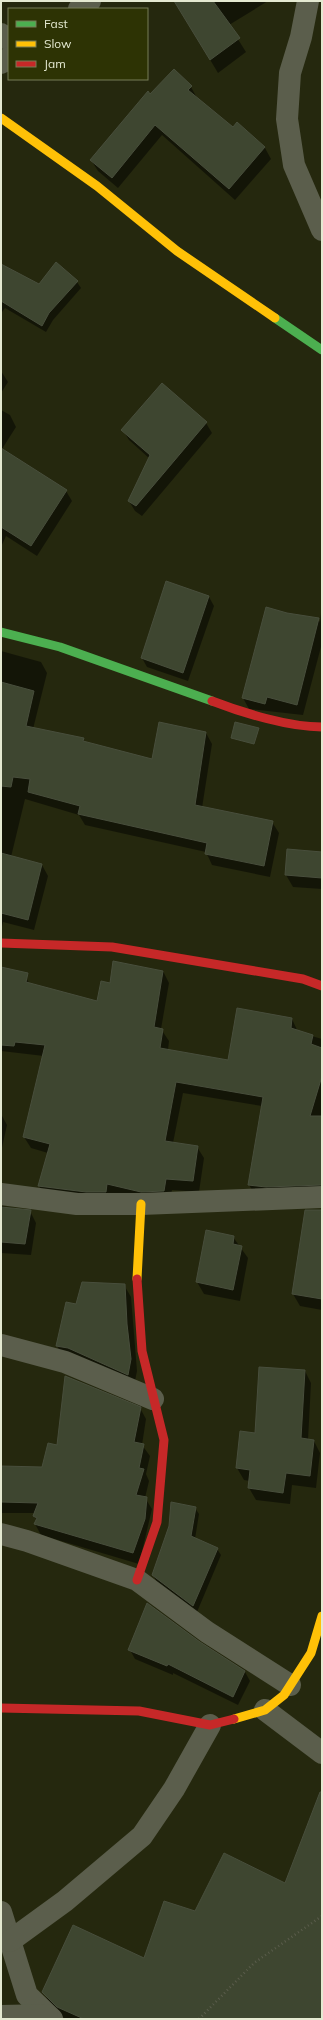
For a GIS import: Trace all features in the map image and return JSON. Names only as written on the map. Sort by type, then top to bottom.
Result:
[{"type":"street","points":[[80,8],[90,1]]},
{"type":"street","points":[[308,1],[301,37],[290,73],[287,119],[294,165],[322,230]]},
{"type":"street","points":[[1,118],[97,186],[177,251],[322,350]]},
{"type":"street","points":[[1,632],[60,646],[233,709],[308,727],[322,727]]},
{"type":"street","points":[[1,943],[112,947],[303,979],[322,986]]},
{"type":"street","points":[[1,1194],[77,1204],[141,1204],[322,1197]]},
{"type":"street","points":[[137,1580],[157,1522],[164,1440],[142,1351],[139,1323],[137,1283],[141,1204]]},
{"type":"street","points":[[1,1345],[65,1362],[153,1399]]},
{"type":"street","points":[[1,1534],[27,1541],[137,1580],[207,1632],[290,1685]]},
{"type":"street","points":[[1,1708],[139,1711],[210,1725],[266,1710],[284,1695],[310,1653],[322,1616]]},
{"type":"street","points":[[266,1710],[322,1753]]},
{"type":"street","points":[[10,1941],[65,1900],[142,1836],[174,1789],[210,1725]]},
{"type":"street","points":[[1,1912],[27,1994],[50,2017]]},
{"type":"street","points":[[1,2016],[50,2017]]},
{"type":"path","points":[[199,2019],[254,1963],[322,1916]]},
{"type":"building","points":[[174,1],[213,1],[240,38],[210,60]]},
{"type":"building","points":[[174,69],[192,86],[188,90],[233,127],[237,122],[265,147],[229,189],[155,125],[112,178],[90,160],[148,91],[150,94]]},
{"type":"building","points":[[56,262],[78,281],[49,313],[42,326],[1,301],[1,264],[39,284]]},
{"type":"building","points":[[162,383],[207,422],[136,506],[128,501],[150,455],[121,430]]},
{"type":"building","points":[[1,448],[67,490],[31,546],[1,527]]},
{"type":"building","points":[[166,581],[209,596],[183,673],[141,658]]},
{"type":"building","points":[[266,607],[287,613],[319,618],[297,705],[267,697],[265,704],[242,698]]},
{"type":"building","points":[[1,682],[34,691],[26,726],[84,738],[83,741],[152,759],[159,722],[206,732],[195,805],[273,821],[264,866],[205,854],[207,843],[78,814],[80,806],[28,792],[30,779],[13,777],[11,787],[1,786]]},
{"type":"building","points":[[235,722],[259,728],[254,744],[231,738]]},
{"type":"building","points":[[287,849],[322,852],[322,878],[285,875]]},
{"type":"building","points":[[1,853],[42,864],[28,920],[1,913]]},
{"type":"building","points":[[113,961],[163,971],[154,1027],[163,1029],[160,1048],[228,1060],[237,1008],[292,1018],[291,1028],[313,1035],[311,1044],[322,1048],[322,1076],[310,1116],[322,1116],[322,1185],[266,1187],[248,1185],[263,1097],[176,1082],[165,1141],[198,1146],[193,1181],[166,1179],[164,1191],[141,1192],[107,1184],[106,1192],[86,1192],[38,1186],[50,1144],[23,1137],[45,1045],[15,1042],[14,1046],[1,1045],[1,967],[28,973],[26,982],[97,1001],[101,981],[110,983]]},
{"type":"building","points":[[1,1207],[31,1210],[25,1244],[1,1242]]},
{"type":"building","points":[[305,1210],[322,1210],[322,1299],[292,1294]]},
{"type":"building","points":[[206,1230],[234,1236],[233,1244],[242,1246],[233,1290],[196,1282]]},
{"type":"building","points":[[82,1282],[125,1284],[131,1359],[128,1375],[68,1348],[56,1346],[66,1302],[76,1304]]},
{"type":"building","points":[[259,1367],[305,1370],[301,1438],[314,1440],[310,1476],[286,1473],[283,1493],[248,1488],[250,1470],[236,1468],[240,1431],[255,1433]]},
{"type":"building","points":[[65,1376],[141,1407],[134,1442],[144,1444],[139,1468],[144,1469],[136,1495],[147,1497],[145,1519],[133,1553],[34,1524],[37,1518],[33,1516],[38,1503],[1,1502],[1,1466],[42,1467],[48,1443],[57,1445]]},
{"type":"building","points":[[171,1502],[196,1507],[191,1536],[218,1548],[193,1606],[152,1575],[169,1526]]},
{"type":"building","points":[[147,1603],[200,1642],[245,1671],[233,1697],[168,1664],[167,1666],[128,1650]]},
{"type":"building","points":[[320,1792],[322,1792],[322,2019],[84,2019],[57,2007],[42,1992],[73,1925],[144,1958],[164,1901],[195,1911],[224,1853],[285,1883]]},
{"type":"traffic: fast","points":[[275,318],[322,350]]},
{"type":"traffic: fast","points":[[1,632],[60,647],[212,701]]},
{"type":"traffic: slow","points":[[1,118],[97,186],[177,251],[275,318]]},
{"type":"traffic: slow","points":[[137,1279],[141,1204]]},
{"type":"traffic: slow","points":[[234,1719],[265,1710],[284,1695],[311,1653],[322,1616]]},
{"type":"traffic: jam","points":[[212,701],[281,722],[295,725],[322,727]]},
{"type":"traffic: jam","points":[[1,943],[112,947],[303,979],[322,986]]},
{"type":"traffic: jam","points":[[137,1279],[142,1351],[164,1440],[157,1522],[137,1580]]},
{"type":"traffic: jam","points":[[1,1708],[139,1711],[210,1725],[234,1719]]}]
